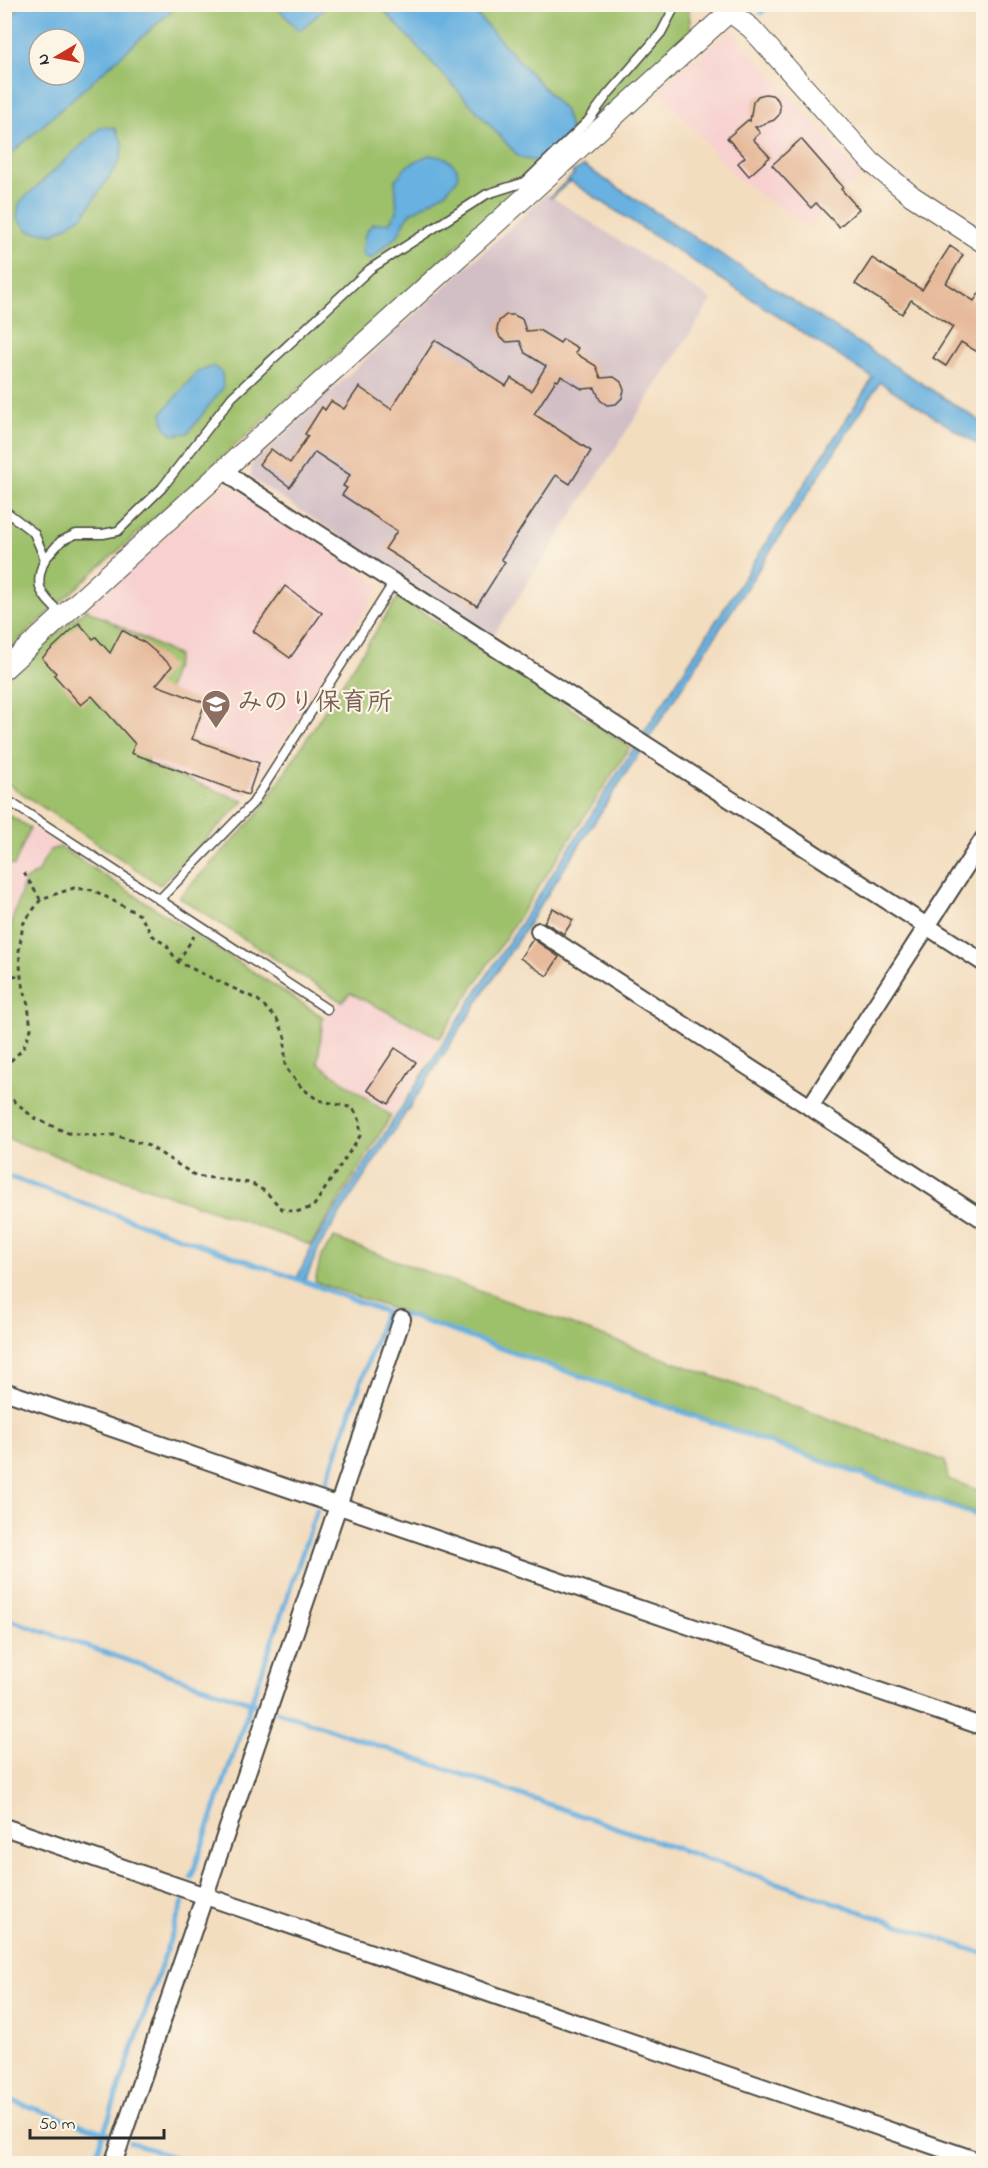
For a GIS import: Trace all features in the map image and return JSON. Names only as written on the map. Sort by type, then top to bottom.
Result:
[{"type":"street","points":[[4,669],[225,470],[730,7],[871,162],[912,196],[984,243]]},
{"type":"street","points":[[225,470],[240,483],[984,963]]},
{"type":"street","points":[[810,1107],[984,838]]},
{"type":"street","points":[[538,931],[984,1220]]},
{"type":"street","points":[[113,2163],[402,1319]]},
{"type":"street","points":[[4,1391],[984,1727]]},
{"type":"street","points":[[4,1827],[984,2163]]},
{"type":"lane","points":[[63,616],[41,594],[39,572],[45,559],[61,541],[76,534],[103,534],[118,531],[162,488],[232,397],[370,269],[487,194],[525,182],[588,121],[608,94],[661,33],[674,10],[673,4]]},
{"type":"lane","points":[[4,510],[34,533],[45,559]]},
{"type":"lane","points":[[159,900],[254,803],[394,582]]},
{"type":"lane","points":[[4,798],[327,1009]]},
{"type":"path","points":[[24,873],[41,899]]},
{"type":"path","points":[[4,1067],[23,1049],[31,1029],[21,977],[19,951],[24,924],[41,899],[74,888],[93,890],[140,915],[152,935],[167,946],[178,962],[258,999],[277,1018],[285,1036],[285,1067],[303,1088],[318,1100],[353,1108],[360,1121],[360,1136],[313,1207],[296,1212],[282,1209],[266,1192],[251,1183],[196,1176],[149,1146],[115,1135],[68,1133],[34,1118],[4,1092]]},
{"type":"path","points":[[178,962],[200,926]]},
{"type":"path","points":[[4,974],[21,977]]},
{"type":"shaded area","points":[[731,30],[861,176],[818,215],[810,228],[739,180],[659,90]]},
{"type":"shaded area","points":[[547,194],[712,300],[493,636],[251,478],[252,463]]},
{"type":"shaded area","points":[[226,483],[381,585],[244,801],[146,764],[178,656],[86,609]]},
{"type":"shaded area","points":[[30,828],[60,847],[50,850],[37,873],[25,880],[5,943],[5,863],[14,866]]},
{"type":"shaded area","points":[[349,993],[440,1038],[391,1116],[318,1063],[323,1017]]},
{"type":"green space","points":[[688,4],[691,32],[596,122],[5,652],[4,5]]},
{"type":"green space","points":[[398,597],[630,747],[440,1038],[350,993],[342,1002],[179,897],[258,814]]},
{"type":"green space","points":[[86,609],[178,656],[146,764],[244,801],[160,885],[5,782],[4,680]]},
{"type":"green space","points":[[4,812],[30,828],[14,866],[5,863]]},
{"type":"green space","points":[[60,847],[323,1017],[318,1063],[391,1116],[311,1245],[5,1138],[5,943],[25,880],[37,873],[50,850]]},
{"type":"green space","points":[[334,1238],[945,1461],[948,1479],[983,1492],[983,1515],[315,1282],[321,1256]]},
{"type":"water","points":[[23,5],[178,5],[87,86],[87,27],[27,27],[27,87],[86,87],[5,159],[5,21]]},
{"type":"water","points":[[275,5],[329,5],[299,31]]},
{"type":"water","points":[[379,5],[468,5],[565,111],[571,132],[539,162],[520,158]]},
{"type":"water","points":[[101,127],[115,128],[123,144],[120,161],[83,216],[54,234],[29,231],[17,218],[19,203]]},
{"type":"water","points":[[429,155],[446,158],[457,168],[458,178],[445,193],[409,214],[398,235],[371,259],[362,255],[365,234],[372,224],[389,223],[397,212],[395,180],[408,165]]},
{"type":"water","points":[[584,166],[983,423],[983,448],[880,382],[320,1245],[306,1279],[298,1276],[312,1246],[873,378],[570,181],[550,197],[574,174],[572,172]]},
{"type":"water","points":[[213,366],[222,373],[223,388],[188,433],[173,435],[164,426],[162,413],[196,373]]},
{"type":"building","points":[[772,95],[778,100],[779,115],[774,120],[755,127],[760,133],[753,139],[770,157],[749,176],[738,163],[745,157],[727,138],[748,120],[750,121],[753,102],[758,96]]},
{"type":"building","points":[[801,139],[859,209],[839,227],[816,203],[811,208],[772,165]]},
{"type":"building","points":[[950,246],[963,255],[946,283],[974,301],[984,286],[984,356],[961,342],[946,366],[933,358],[953,327],[911,300],[902,314],[855,284],[872,258],[922,290]]},
{"type":"building","points":[[506,315],[514,315],[522,319],[526,331],[539,330],[560,343],[563,339],[578,348],[575,353],[596,366],[601,378],[614,377],[621,382],[624,390],[622,398],[616,404],[607,405],[600,400],[595,388],[582,389],[561,376],[558,381],[556,380],[534,414],[591,451],[570,484],[556,475],[501,559],[505,562],[477,606],[385,549],[397,531],[342,495],[347,488],[343,486],[350,475],[315,452],[290,487],[259,464],[271,449],[290,463],[308,436],[305,434],[322,407],[325,410],[331,401],[344,409],[359,387],[391,409],[435,340],[506,386],[511,378],[531,391],[546,366],[525,353],[520,341],[507,342],[500,338],[497,329],[499,321]]},
{"type":"building","points":[[285,586],[322,613],[290,658],[253,631]]},
{"type":"building","points":[[79,623],[110,653],[122,630],[145,643],[172,666],[156,685],[205,703],[192,739],[259,763],[248,795],[131,753],[135,744],[92,696],[81,705],[42,658]]},
{"type":"building","points":[[553,908],[573,920],[564,934],[544,922]]},
{"type":"building","points":[[533,939],[559,957],[547,976],[520,958]]},
{"type":"building","points":[[395,1048],[416,1062],[389,1104],[367,1090]]},
{"type":"waterway","points":[[761,13],[770,4]]},
{"type":"waterway","points":[[4,1175],[300,1280]]},
{"type":"waterway","points":[[304,1272],[300,1280],[385,1312],[324,1489]]},
{"type":"waterway","points":[[385,1312],[412,1317],[984,1518]]},
{"type":"waterway","points":[[191,1878],[317,1510]]},
{"type":"waterway","points":[[4,1618],[261,1706]]},
{"type":"waterway","points":[[277,1711],[984,1954]]},
{"type":"waterway","points":[[93,2164],[183,1902]]},
{"type":"waterway","points":[[4,2098],[115,2136]]},
{"type":"waterway","points":[[130,2142],[194,2164]]},
{"type":"place","name":"みのり保育所","points":[[216,730]]}]
